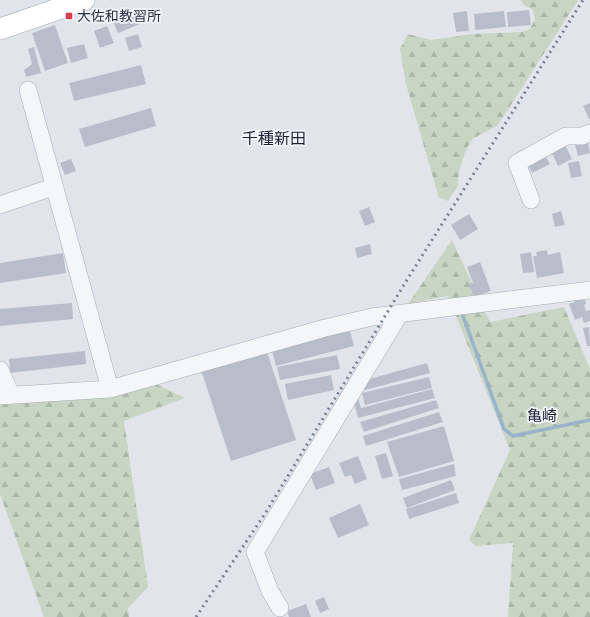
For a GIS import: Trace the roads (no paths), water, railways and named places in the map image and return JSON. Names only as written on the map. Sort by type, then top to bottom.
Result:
[{"type":"main road","points":[[0,29],[84,0]]},
{"type":"street","points":[[28,90],[53,186],[110,389]]},
{"type":"street","points":[[531,200],[517,163],[566,136],[582,136],[590,133]]},
{"type":"street","points":[[0,204],[53,186]]},
{"type":"street","points":[[0,370],[6,395],[110,389],[324,328],[372,318],[590,291]]},
{"type":"street","points":[[280,608],[270,591],[255,552],[399,315]]},
{"type":"waterway","points":[[463,316],[504,429],[513,436],[590,420]]},
{"type":"railway","points":[[196,617],[266,512],[410,275],[583,0]]},
{"type":"place","name":"大佐和教習所","points":[[69,16]]},
{"type":"district","name":"千種新田","points":[[274,138]]},
{"type":"district","name":"亀崎","points":[[542,416]]}]
